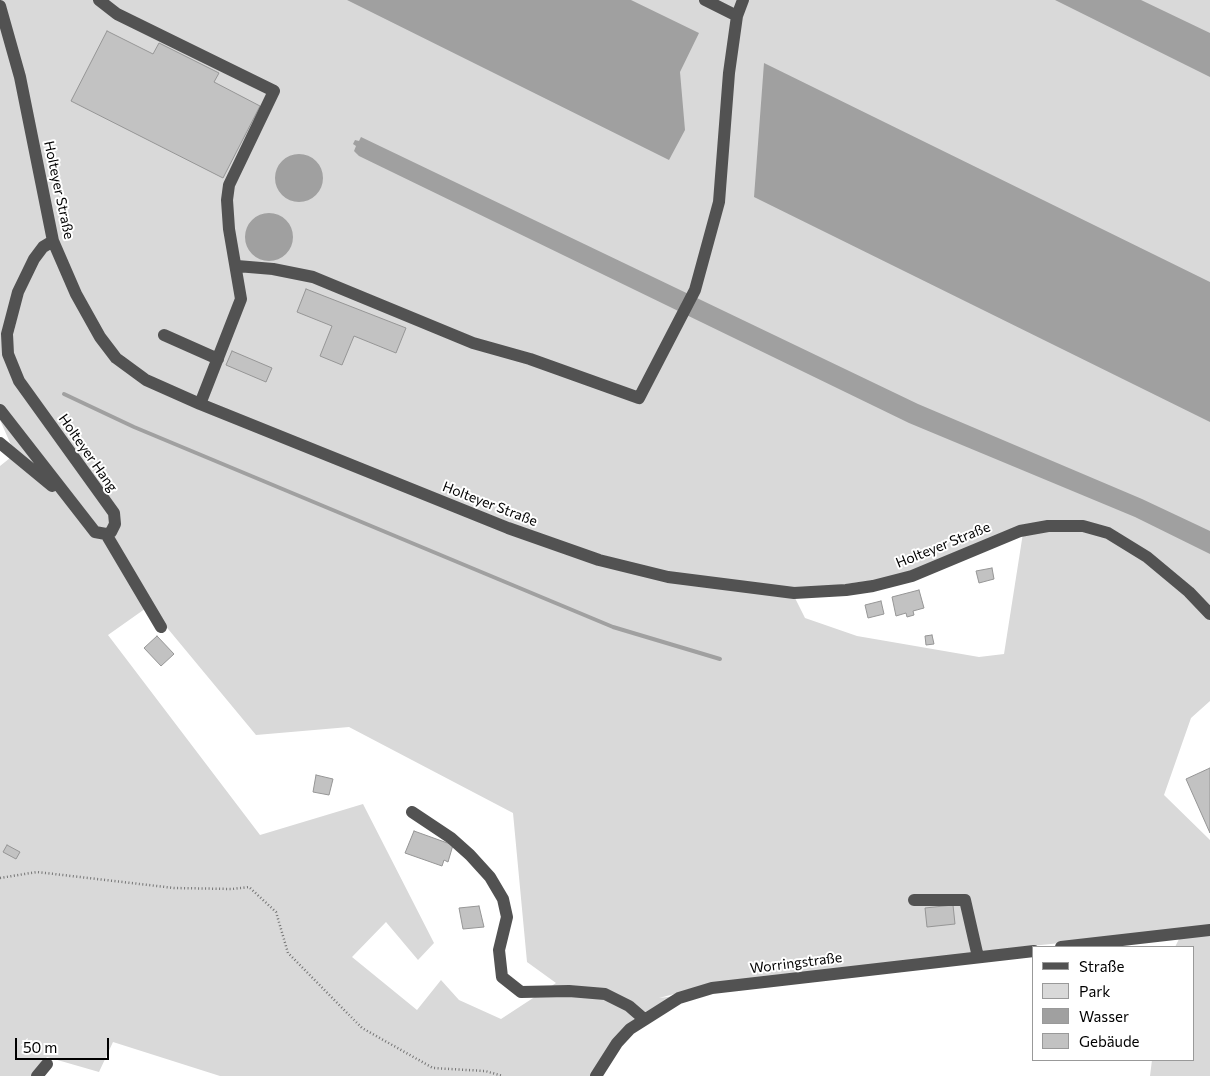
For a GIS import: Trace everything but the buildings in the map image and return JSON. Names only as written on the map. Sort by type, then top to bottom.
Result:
[{"type":"street","points":[[99,0],[117,14],[274,91],[229,185],[227,200],[229,229],[237,266],[240,299],[200,404]]},
{"type":"street","points":[[705,0],[738,16]]},
{"type":"street","points":[[237,266],[273,269],[314,277],[473,343],[530,358],[639,398],[694,290],[719,202],[729,73],[738,16],[743,0]]},
{"type":"street","name":"Holteyer Straße","points":[[0,6],[20,77],[53,240],[87,315],[116,358],[146,380],[200,404],[508,528],[599,560],[668,577],[794,593],[846,590],[873,586],[912,576],[1020,531],[1048,526],[1083,526],[1108,533],[1146,557],[1189,592],[1210,614]]},
{"type":"street","name":"Holteyer Hang","points":[[53,240],[43,247],[26,275],[12,313],[6,344],[12,366],[19,380],[114,513],[115,524],[111,532],[106,534]]},
{"type":"street","points":[[164,335],[218,359]]},
{"type":"street","points":[[0,410],[95,532],[106,534],[161,627]]},
{"type":"street","points":[[0,443],[70,501]]},
{"type":"street","points":[[412,812],[451,838],[470,855],[490,876],[503,899],[507,917],[500,950],[502,977],[521,992],[570,991],[605,994],[629,1006],[644,1019]]},
{"type":"street","points":[[914,900],[965,900],[978,957]]},
{"type":"street","points":[[1070,946],[1210,930]]},
{"type":"street","name":"Worringstraße","points":[[596,1076],[617,1044],[630,1029],[679,998],[712,988],[1032,950]]},
{"type":"street","points":[[37,1076],[47,1064]]},
{"type":"path","points":[[0,878],[37,872],[174,888],[232,890],[250,887],[276,912],[288,953],[362,1028],[433,1068],[485,1072],[503,1076]]},
{"type":"green space","points":[[2,0],[1210,0],[1210,612],[1126,541],[1048,524],[912,575],[793,591],[662,572],[561,543],[174,389],[130,364],[102,334],[55,240],[7,10]]},
{"type":"green space","points":[[0,13],[52,240],[25,274],[9,354],[26,276],[54,243],[124,370],[598,563],[794,596],[805,618],[857,636],[979,657],[1004,654],[1023,533],[1065,526],[1126,543],[1210,616],[1210,701],[1191,718],[1164,795],[1210,840],[1210,928],[1021,947],[705,986],[659,998],[677,996],[632,1024],[597,1076],[220,1076],[113,1042],[99,1072],[47,1057],[32,1076],[0,1076],[0,466],[15,454],[0,420]],"holes":[[[149,606],[256,735],[349,727],[513,813],[527,962],[556,983],[501,1019],[459,1000],[441,980],[417,1010],[352,957],[386,922],[418,960],[434,943],[363,804],[260,835],[108,635]]]},
{"type":"green space","points":[[1210,932],[1210,1076],[1150,1076],[1152,1061],[1195,1061],[1195,946],[1176,946],[1181,935]]},
{"type":"water","points":[[347,0],[631,0],[699,33],[680,72],[685,130],[669,160]]},
{"type":"water","points":[[1055,0],[1141,0],[1210,33],[1210,77]]},
{"type":"water","points":[[764,63],[1210,282],[1210,422],[754,197]]},
{"type":"water","points":[[361,137],[918,404],[1142,499],[1210,531],[1210,554],[1135,517],[909,423],[359,156],[354,151],[356,146],[353,144],[355,140],[359,141]]},
{"type":"water","points":[[294,154],[304,154],[313,158],[319,164],[322,169],[322,187],[313,198],[304,202],[294,202],[285,198],[279,192],[275,183],[275,173],[279,164],[285,158]]},
{"type":"water","points":[[264,213],[274,213],[283,217],[289,223],[292,228],[292,246],[283,257],[274,261],[264,261],[255,257],[249,251],[245,242],[245,232],[249,223],[255,217]]},
{"type":"waterway","points":[[64,394],[134,427],[613,627],[720,659]]}]
